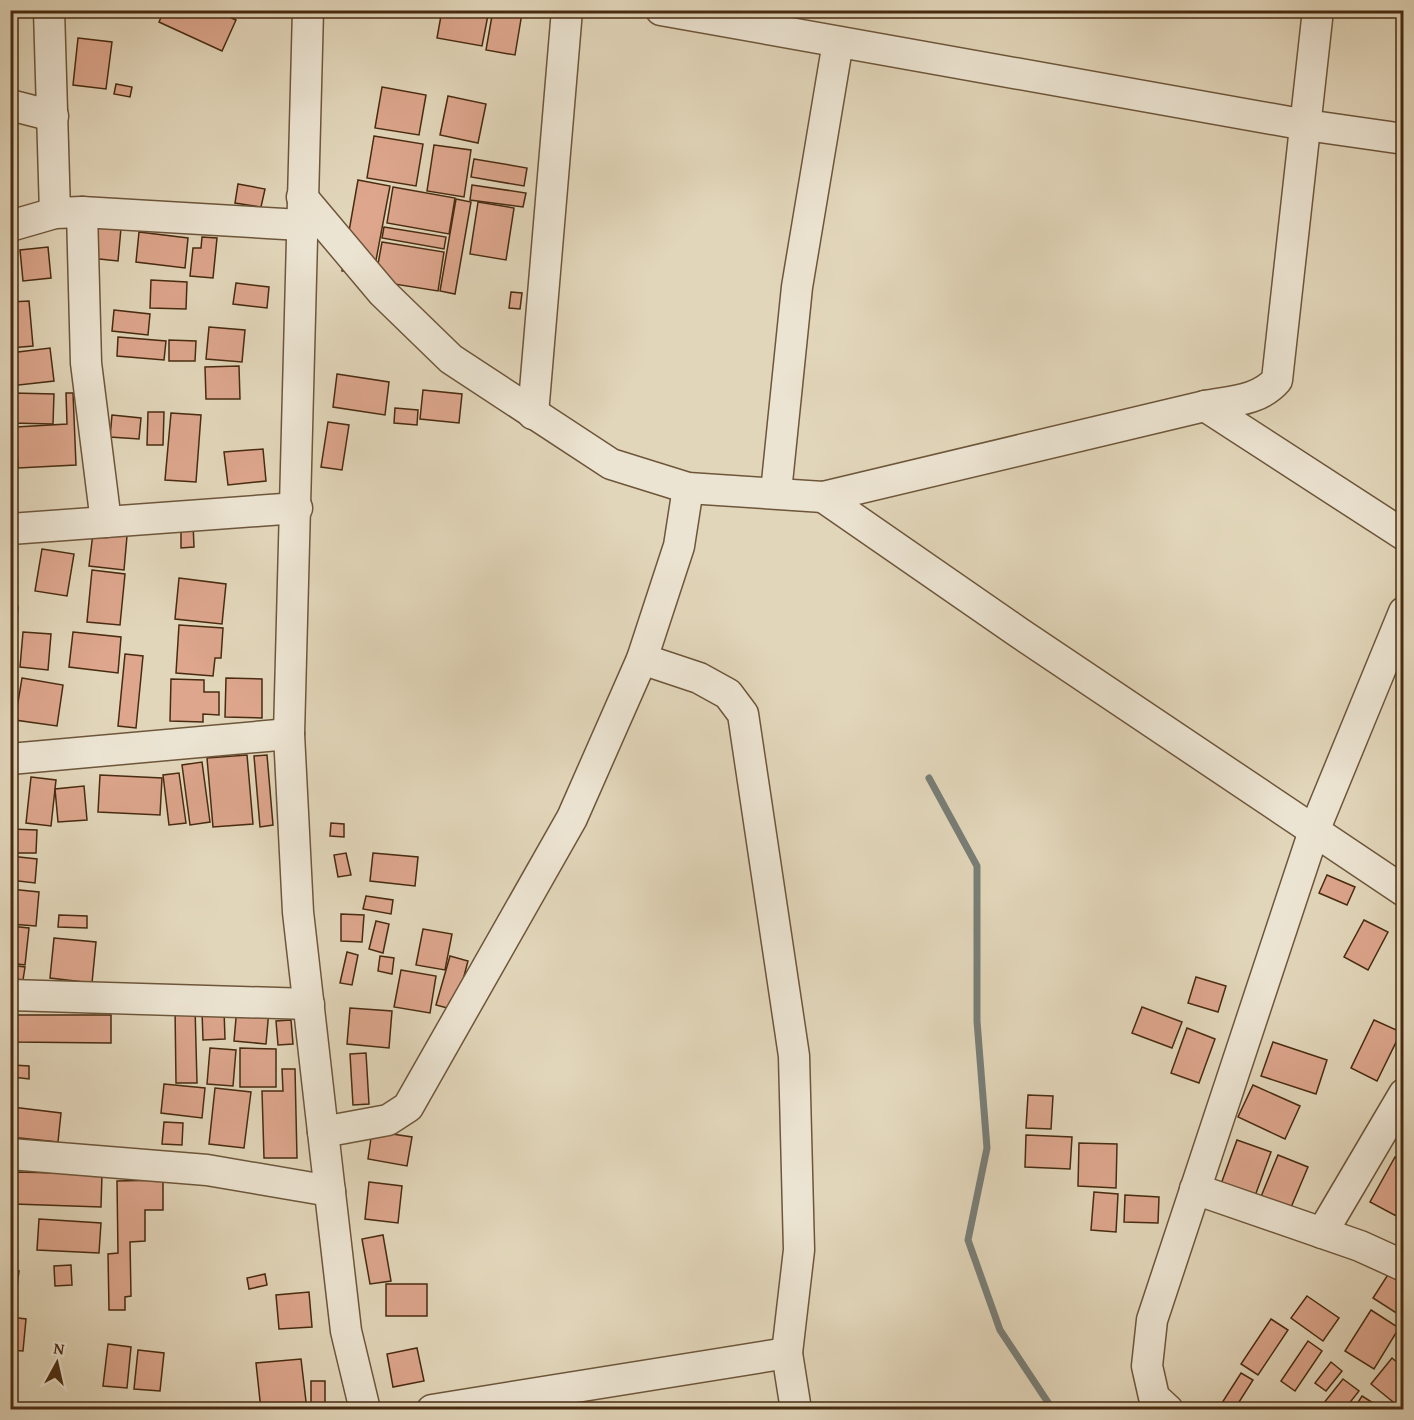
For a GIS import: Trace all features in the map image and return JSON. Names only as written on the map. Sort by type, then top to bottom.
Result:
[{"type":"street","points":[[49,10],[53,117],[68,213],[106,522]]},
{"type":"street","points":[[308,10],[297,508],[289,734],[298,912],[346,1331],[365,1410]]},
{"type":"street","points":[[533,414],[567,10]]},
{"type":"street","points":[[661,10],[1306,125],[1404,139]]},
{"type":"street","points":[[10,226],[68,213],[302,211],[452,359],[611,464],[688,488],[776,492],[823,497],[1205,406],[1254,397],[1267,391],[1277,380],[1318,10]]},
{"type":"street","points":[[776,492],[797,287],[838,42]]},
{"type":"street","points":[[10,105],[53,117]]},
{"type":"street","points":[[1205,406],[1404,535]]},
{"type":"street","points":[[323,1132],[388,1120],[408,1107],[572,818],[642,659],[679,546],[688,488]]},
{"type":"street","points":[[823,497],[1404,891]]},
{"type":"street","points":[[10,529],[297,508]]},
{"type":"street","points":[[1168,1410],[1155,1396],[1147,1366],[1152,1320],[1314,831],[1404,612]]},
{"type":"street","points":[[642,659],[699,678],[728,694],[743,714],[794,1056],[800,1250],[787,1353],[796,1410]]},
{"type":"street","points":[[10,759],[289,734]]},
{"type":"street","points":[[10,995],[309,1004]]},
{"type":"street","points":[[1322,1233],[1404,1094]]},
{"type":"street","points":[[10,1154],[207,1170],[330,1191]]},
{"type":"street","points":[[1195,1189],[1360,1246],[1404,1266]]},
{"type":"street","points":[[432,1410],[787,1353]]},
{"type":"building","points":[[164,10],[183,10],[191,14],[192,10],[213,10],[236,20],[222,51],[159,22]]},
{"type":"building","points":[[442,10],[489,10],[482,46],[437,38]]},
{"type":"building","points":[[493,10],[522,13],[515,55],[486,50]]},
{"type":"building","points":[[78,38],[112,42],[106,89],[73,85]]},
{"type":"building","points":[[116,84],[132,87],[130,97],[114,94]]},
{"type":"building","points":[[382,87],[426,95],[419,135],[375,128]]},
{"type":"building","points":[[448,96],[486,104],[478,143],[440,135]]},
{"type":"building","points":[[374,136],[423,144],[416,186],[367,178]]},
{"type":"building","points":[[434,145],[471,150],[464,197],[427,191]]},
{"type":"building","points":[[474,159],[527,168],[524,186],[471,177]]},
{"type":"building","points":[[358,180],[390,186],[373,276],[342,271]]},
{"type":"building","points":[[238,184],[265,189],[261,207],[235,203]]},
{"type":"building","points":[[472,185],[526,193],[523,207],[470,200]]},
{"type":"building","points":[[393,187],[455,198],[449,234],[387,223]]},
{"type":"building","points":[[456,199],[471,202],[455,294],[440,291]]},
{"type":"building","points":[[478,202],[514,208],[506,260],[470,254]]},
{"type":"building","points":[[93,225],[121,228],[118,261],[90,258]]},
{"type":"building","points":[[384,227],[446,237],[444,249],[382,238]]},
{"type":"building","points":[[139,232],[188,238],[185,268],[136,262]]},
{"type":"building","points":[[202,237],[217,238],[213,278],[190,276],[193,248],[201,248]]},
{"type":"building","points":[[382,242],[444,252],[438,291],[375,281]]},
{"type":"building","points":[[48,247],[51,278],[23,281],[20,250]]},
{"type":"building","points":[[151,280],[187,282],[186,309],[150,308]]},
{"type":"building","points":[[236,283],[269,287],[267,308],[233,304]]},
{"type":"building","points":[[511,292],[522,293],[520,309],[509,308]]},
{"type":"building","points":[[29,301],[33,346],[10,348],[10,302]]},
{"type":"building","points":[[114,310],[150,314],[148,335],[112,331]]},
{"type":"building","points":[[209,327],[245,330],[242,362],[206,359]]},
{"type":"building","points":[[118,337],[166,341],[164,360],[117,356]]},
{"type":"building","points":[[169,340],[196,341],[195,361],[169,361]]},
{"type":"building","points":[[50,348],[54,381],[10,386],[10,353]]},
{"type":"building","points":[[239,366],[240,399],[206,399],[205,367]]},
{"type":"building","points":[[337,374],[389,382],[385,415],[333,407]]},
{"type":"building","points":[[423,390],[462,394],[459,423],[420,419]]},
{"type":"building","points":[[13,393],[54,394],[53,424],[12,423]]},
{"type":"building","points":[[66,393],[73,393],[76,465],[18,468],[16,427],[67,424]]},
{"type":"building","points":[[395,408],[418,410],[417,425],[394,423]]},
{"type":"building","points":[[148,412],[164,412],[163,445],[147,445]]},
{"type":"building","points":[[171,413],[201,415],[196,482],[165,480]]},
{"type":"building","points":[[112,415],[141,418],[139,439],[110,437]]},
{"type":"building","points":[[328,422],[349,425],[342,470],[321,467]]},
{"type":"building","points":[[263,449],[266,481],[228,485],[224,452]]},
{"type":"building","points":[[181,523],[193,523],[194,547],[181,548]]},
{"type":"building","points":[[93,533],[127,536],[124,570],[89,566]]},
{"type":"building","points":[[42,549],[74,554],[67,596],[35,591]]},
{"type":"building","points":[[92,570],[125,574],[120,625],[87,622]]},
{"type":"building","points":[[179,578],[226,584],[222,624],[175,619]]},
{"type":"building","points":[[10,606],[18,607],[15,641],[10,641]]},
{"type":"building","points":[[179,625],[223,628],[221,658],[215,658],[213,676],[176,673]]},
{"type":"building","points":[[23,632],[51,634],[48,670],[20,667]]},
{"type":"building","points":[[73,632],[121,637],[118,673],[69,667]]},
{"type":"building","points":[[10,649],[17,649],[13,680],[10,679]]},
{"type":"building","points":[[125,654],[143,656],[136,728],[118,726]]},
{"type":"building","points":[[22,678],[63,685],[57,726],[15,720]]},
{"type":"building","points":[[226,678],[262,679],[262,718],[225,717]]},
{"type":"building","points":[[171,679],[204,680],[204,692],[219,692],[219,715],[203,714],[203,722],[170,721]]},
{"type":"building","points":[[10,682],[15,682],[15,716],[10,716]]},
{"type":"building","points":[[247,755],[253,824],[213,827],[207,758]]},
{"type":"building","points":[[267,755],[273,825],[260,827],[254,756]]},
{"type":"building","points":[[202,762],[210,822],[190,825],[182,765]]},
{"type":"building","points":[[179,773],[186,823],[169,825],[163,775]]},
{"type":"building","points":[[100,775],[162,778],[160,815],[98,812]]},
{"type":"building","points":[[31,777],[56,780],[51,826],[26,823]]},
{"type":"building","points":[[84,786],[87,820],[58,822],[55,789]]},
{"type":"building","points":[[331,823],[344,824],[344,837],[330,836]]},
{"type":"building","points":[[10,829],[37,830],[36,853],[10,853]]},
{"type":"building","points":[[346,853],[351,875],[338,877],[334,855]]},
{"type":"building","points":[[373,853],[418,857],[415,886],[370,881]]},
{"type":"building","points":[[10,856],[37,859],[35,883],[10,880]]},
{"type":"building","points":[[1327,875],[1355,887],[1347,905],[1319,893]]},
{"type":"building","points":[[10,889],[39,892],[36,926],[10,924]]},
{"type":"building","points":[[366,896],[393,900],[391,914],[363,909]]},
{"type":"building","points":[[341,914],[364,915],[362,942],[341,941]]},
{"type":"building","points":[[59,915],[87,916],[87,928],[58,927]]},
{"type":"building","points":[[1364,920],[1388,932],[1368,970],[1344,957]]},
{"type":"building","points":[[376,921],[389,924],[383,953],[369,949]]},
{"type":"building","points":[[10,926],[29,928],[25,965],[10,963]]},
{"type":"building","points":[[423,929],[452,934],[445,970],[416,965]]},
{"type":"building","points":[[54,938],[96,942],[92,983],[50,978]]},
{"type":"building","points":[[347,952],[358,955],[352,985],[340,983]]},
{"type":"building","points":[[380,956],[394,958],[392,974],[378,971]]},
{"type":"building","points":[[450,956],[468,961],[455,1010],[436,1005]]},
{"type":"building","points":[[10,965],[25,967],[23,980],[10,978]]},
{"type":"building","points":[[401,970],[436,976],[430,1013],[394,1007]]},
{"type":"building","points":[[1196,977],[1226,986],[1218,1012],[1188,1003]]},
{"type":"building","points":[[175,1007],[195,1007],[197,1083],[176,1083]]},
{"type":"building","points":[[237,1007],[269,1010],[266,1044],[234,1041]]},
{"type":"building","points":[[1142,1007],[1182,1022],[1172,1048],[1132,1033]]},
{"type":"building","points":[[350,1008],[392,1011],[389,1048],[347,1044]]},
{"type":"building","points":[[224,1010],[225,1039],[203,1040],[202,1011]]},
{"type":"building","points":[[14,1015],[111,1015],[111,1043],[13,1042]]},
{"type":"building","points":[[291,1020],[293,1044],[278,1045],[276,1021]]},
{"type":"building","points":[[1374,1020],[1401,1032],[1377,1081],[1351,1068]]},
{"type":"building","points":[[1187,1028],[1215,1039],[1199,1083],[1171,1073]]},
{"type":"building","points":[[1273,1042],[1327,1060],[1316,1094],[1261,1076]]},
{"type":"building","points":[[210,1048],[236,1050],[233,1086],[207,1084]]},
{"type":"building","points":[[240,1048],[276,1049],[276,1087],[240,1087]]},
{"type":"building","points":[[366,1053],[369,1104],[353,1105],[350,1054]]},
{"type":"building","points":[[13,1065],[29,1066],[29,1079],[13,1077]]},
{"type":"building","points":[[282,1069],[295,1069],[297,1158],[264,1158],[262,1091],[283,1091]]},
{"type":"building","points":[[164,1084],[205,1088],[202,1118],[161,1113]]},
{"type":"building","points":[[1253,1085],[1300,1106],[1285,1139],[1238,1117]]},
{"type":"building","points":[[215,1088],[251,1092],[244,1148],[209,1144]]},
{"type":"building","points":[[1028,1095],[1053,1096],[1051,1129],[1026,1128]]},
{"type":"building","points":[[12,1107],[61,1113],[58,1142],[10,1137]]},
{"type":"building","points":[[164,1122],[183,1123],[182,1145],[162,1144]]},
{"type":"building","points":[[372,1131],[412,1137],[407,1166],[368,1159]]},
{"type":"building","points":[[1026,1135],[1072,1137],[1070,1169],[1025,1167]]},
{"type":"building","points":[[1237,1140],[1271,1152],[1255,1196],[1221,1184]]},
{"type":"building","points":[[1079,1143],[1117,1144],[1116,1188],[1078,1186]]},
{"type":"building","points":[[1278,1155],[1308,1167],[1289,1212],[1260,1199]]},
{"type":"building","points":[[1395,1157],[1404,1162],[1404,1211],[1400,1218],[1370,1202]]},
{"type":"building","points":[[15,1172],[102,1174],[101,1207],[14,1204]]},
{"type":"building","points":[[163,1180],[163,1210],[145,1210],[145,1241],[130,1242],[131,1296],[125,1297],[125,1310],[109,1310],[108,1254],[118,1253],[117,1181]]},
{"type":"building","points":[[369,1182],[402,1186],[398,1223],[365,1219]]},
{"type":"building","points":[[1094,1192],[1118,1194],[1116,1232],[1091,1230]]},
{"type":"building","points":[[1125,1195],[1159,1197],[1158,1223],[1124,1222]]},
{"type":"building","points":[[39,1219],[101,1223],[99,1253],[37,1250]]},
{"type":"building","points":[[383,1235],[391,1281],[370,1284],[362,1239]]},
{"type":"building","points":[[71,1265],[72,1285],[55,1286],[54,1266]]},
{"type":"building","points":[[10,1270],[19,1271],[17,1287],[10,1286]]},
{"type":"building","points":[[1389,1273],[1404,1283],[1401,1316],[1373,1298]]},
{"type":"building","points":[[265,1274],[267,1285],[249,1289],[247,1278]]},
{"type":"building","points":[[386,1284],[427,1284],[427,1316],[386,1316]]},
{"type":"building","points":[[309,1292],[312,1327],[279,1329],[276,1295]]},
{"type":"building","points":[[1307,1296],[1339,1318],[1323,1341],[1291,1318]]},
{"type":"building","points":[[1371,1310],[1399,1328],[1374,1369],[1345,1351]]},
{"type":"building","points":[[10,1317],[26,1319],[23,1351],[10,1350]]},
{"type":"building","points":[[1271,1319],[1288,1330],[1258,1375],[1241,1364]]},
{"type":"building","points":[[1308,1341],[1322,1351],[1295,1391],[1281,1381]]},
{"type":"building","points":[[108,1344],[131,1347],[127,1388],[103,1386]]},
{"type":"building","points":[[417,1348],[424,1381],[393,1387],[387,1354]]},
{"type":"building","points":[[138,1350],[164,1353],[160,1391],[134,1389]]},
{"type":"building","points":[[1392,1358],[1404,1368],[1403,1410],[1371,1384]]},
{"type":"building","points":[[301,1359],[307,1410],[261,1410],[256,1363]]},
{"type":"building","points":[[1331,1362],[1342,1371],[1326,1391],[1315,1383]]},
{"type":"building","points":[[1241,1373],[1253,1380],[1234,1410],[1226,1410],[1220,1406]]},
{"type":"building","points":[[1343,1379],[1359,1391],[1344,1410],[1319,1409]]},
{"type":"building","points":[[311,1381],[325,1381],[325,1403],[311,1403]]},
{"type":"building","points":[[1362,1396],[1378,1406],[1376,1410],[1353,1410]]},
{"type":"waterway","points":[[929,778],[977,866],[977,1021],[987,1148],[968,1240],[1000,1330],[1053,1410]]}]
